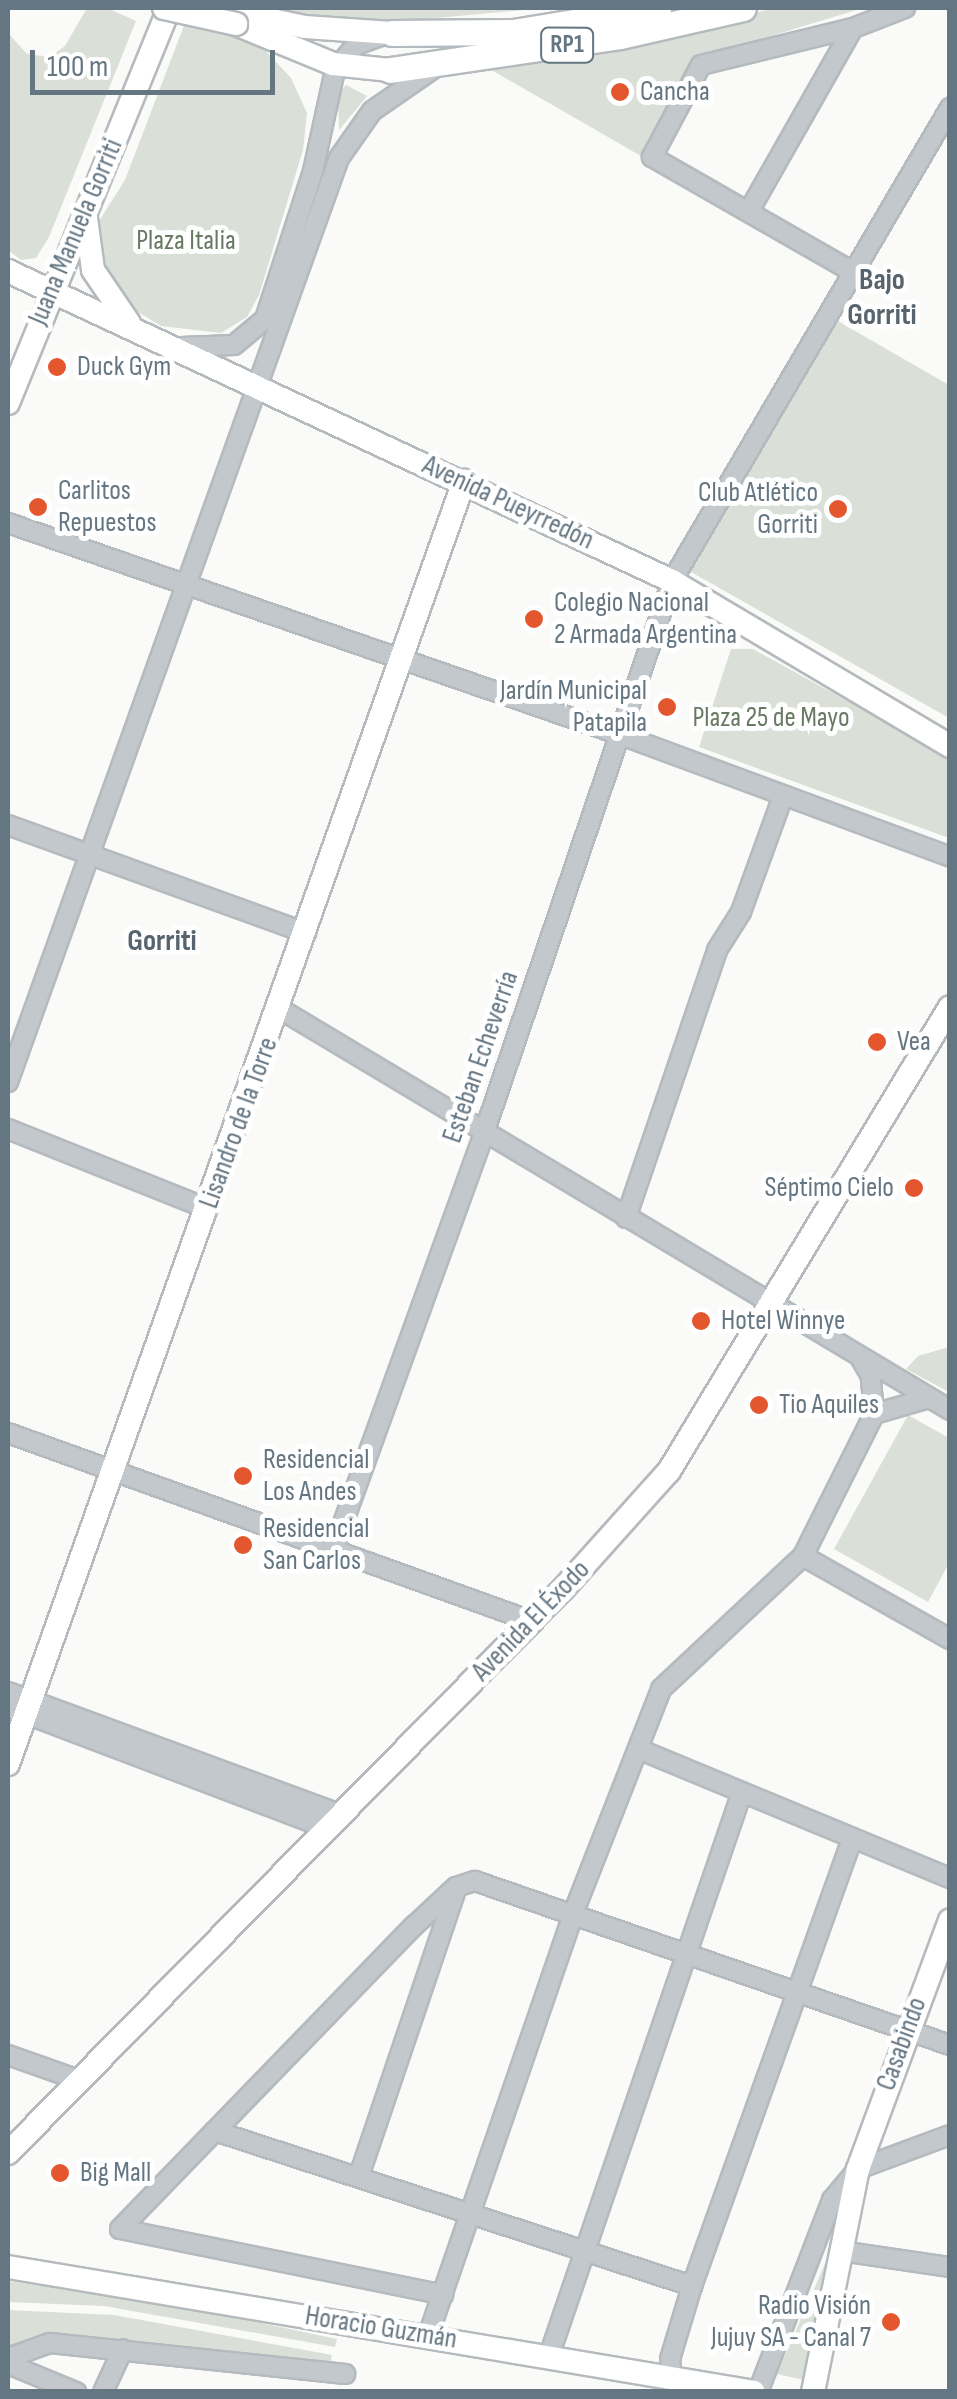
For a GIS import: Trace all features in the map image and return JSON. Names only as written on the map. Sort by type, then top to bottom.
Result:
[{"type":"highway","name":"RP1","points":[[392,34],[514,32],[658,8]]},
{"type":"highway","name":"RP1","points":[[390,70],[620,36],[742,8]]},
{"type":"main road","name":"RP1","points":[[167,8],[319,29],[392,34]]},
{"type":"main road","name":"Juana Manuela Gorriti","points":[[8,403],[49,291],[167,8]]},
{"type":"main road","name":"RP1","points":[[214,8],[338,65],[390,70]]},
{"type":"main road","points":[[89,198],[86,242],[93,270],[135,330]]},
{"type":"main road","name":"Avenida Pueyrredón","points":[[8,271],[672,581],[950,746]]},
{"type":"main road","name":"Lisandro de la Torre","points":[[8,1764],[18,1703],[114,1472],[464,481]]},
{"type":"main road","name":"Avenida El Éxodo","points":[[8,2153],[531,1621],[669,1471],[950,1007]]},
{"type":"main road","name":"Casabindo","points":[[813,2392],[858,2169],[906,2030],[950,1920]]},
{"type":"main road","name":"Horacio Guzmán","points":[[8,2267],[549,2356],[672,2385],[756,2392]]},
{"type":"street","points":[[853,272],[652,157],[701,65],[853,28],[905,8]]},
{"type":"street","points":[[749,211],[853,28]]},
{"type":"street","points":[[170,346],[234,346],[264,319],[313,170],[338,65],[356,44],[392,34]]},
{"type":"street","name":"RP1","points":[[260,387],[346,144],[387,97],[448,61]]},
{"type":"street","name":"Esteban Echeverría","points":[[334,1548],[484,1133],[672,581],[950,108]]},
{"type":"street","points":[[8,1082],[260,387]]},
{"type":"street","points":[[8,523],[185,589],[621,735],[950,857]]},
{"type":"street","points":[[626,1218],[718,950],[741,912],[782,796]]},
{"type":"street","points":[[8,825],[306,933]]},
{"type":"street","points":[[280,1009],[770,1306],[950,1410]]},
{"type":"street","points":[[8,1129],[208,1209]]},
{"type":"street","points":[[428,2336],[474,2213],[573,1914],[661,1689],[803,1556],[874,1414],[871,1376],[860,1356]]},
{"type":"street","points":[[874,1414],[929,1398]]},
{"type":"street","points":[[8,1433],[531,1621]]},
{"type":"street","points":[[803,1556],[950,1639]]},
{"type":"street","points":[[18,1703],[335,1822]]},
{"type":"street","points":[[638,1750],[950,1878]]},
{"type":"street","points":[[549,2356],[742,1792]]},
{"type":"street","points":[[672,2385],[670,2359],[692,2286],[793,1992],[852,1838]]},
{"type":"street","points":[[443,2295],[120,2228],[456,1887],[476,1881],[950,2045]]},
{"type":"street","points":[[359,2176],[456,1887]]},
{"type":"street","points":[[8,2055],[79,2080]]},
{"type":"street","points":[[215,2131],[692,2286]]},
{"type":"street","points":[[858,2169],[950,2135]]},
{"type":"street","name":"Casabindo","points":[[756,2392],[832,2200],[858,2169]]},
{"type":"street","points":[[840,2251],[950,2266]]},
{"type":"street","points":[[8,2361],[50,2343],[344,2377]]},
{"type":"street","points":[[103,2392],[123,2350]]},
{"type":"street","points":[[8,2361],[76,2392]]},
{"type":"green space","points":[[87,8],[107,8],[136,21],[49,237],[36,258],[21,260],[8,250],[8,33],[27,54],[50,57],[65,46]]},
{"type":"green space","points":[[255,8],[545,8],[381,23],[288,17]]},
{"type":"green space","points":[[777,8],[863,8],[695,59],[641,156],[488,68]]},
{"type":"green space","name":"Plaza Italia","points":[[185,23],[241,36],[265,50],[291,78],[307,113],[303,150],[259,295],[247,317],[221,333],[161,326],[128,306],[104,278],[94,229],[125,180]]},
{"type":"green space","points":[[346,85],[367,96],[339,130],[338,94]]},
{"type":"green space","name":"Club Atlético Gorriti","points":[[836,320],[949,385],[949,718],[691,572]]},
{"type":"green space","name":"Plaza 25 de Mayo","points":[[731,649],[753,649],[949,757],[949,838],[699,747]]},
{"type":"green space","points":[[949,1347],[949,1392],[906,1369],[918,1356]]},
{"type":"green space","points":[[908,1415],[949,1438],[949,1563],[928,1602],[834,1549]]},
{"type":"green space","points":[[827,2259],[804,2380],[777,2374]]},
{"type":"green space","points":[[8,2281],[180,2306],[337,2339],[335,2347],[104,2306],[8,2302]]},
{"type":"green space","points":[[8,2310],[114,2315],[332,2355],[330,2364],[55,2337],[8,2349]]},
{"type":"place","name":"Cancha","points":[[620,92]]},
{"type":"place","name":"Duck Gym","points":[[57,367]]},
{"type":"place","name":"Carlitos Repuestos","points":[[38,507]]},
{"type":"place","name":"Club Atlético Gorriti","points":[[838,509]]},
{"type":"place","name":"Colegio Nacional 2 Armada Argentina","points":[[534,619]]},
{"type":"place","name":"Jardín Municipal Patapila","points":[[667,707]]},
{"type":"place","name":"Vea","points":[[877,1042]]},
{"type":"place","name":"Séptimo Cielo","points":[[914,1188]]},
{"type":"place","name":"Hotel Winnye","points":[[701,1321]]},
{"type":"place","name":"Tio Aquiles","points":[[759,1405]]},
{"type":"place","name":"Residencial Los Andes","points":[[243,1476]]},
{"type":"place","name":"Residencial San Carlos","points":[[243,1545]]},
{"type":"place","name":"Big Mall","points":[[60,2173]]},
{"type":"place","name":"Radio Visión Jujuy SA - Canal 7","points":[[891,2322]]},
{"type":"district","name":"Bajo Gorriti","points":[[882,297]]},
{"type":"district","name":"Gorriti","points":[[162,941]]}]
